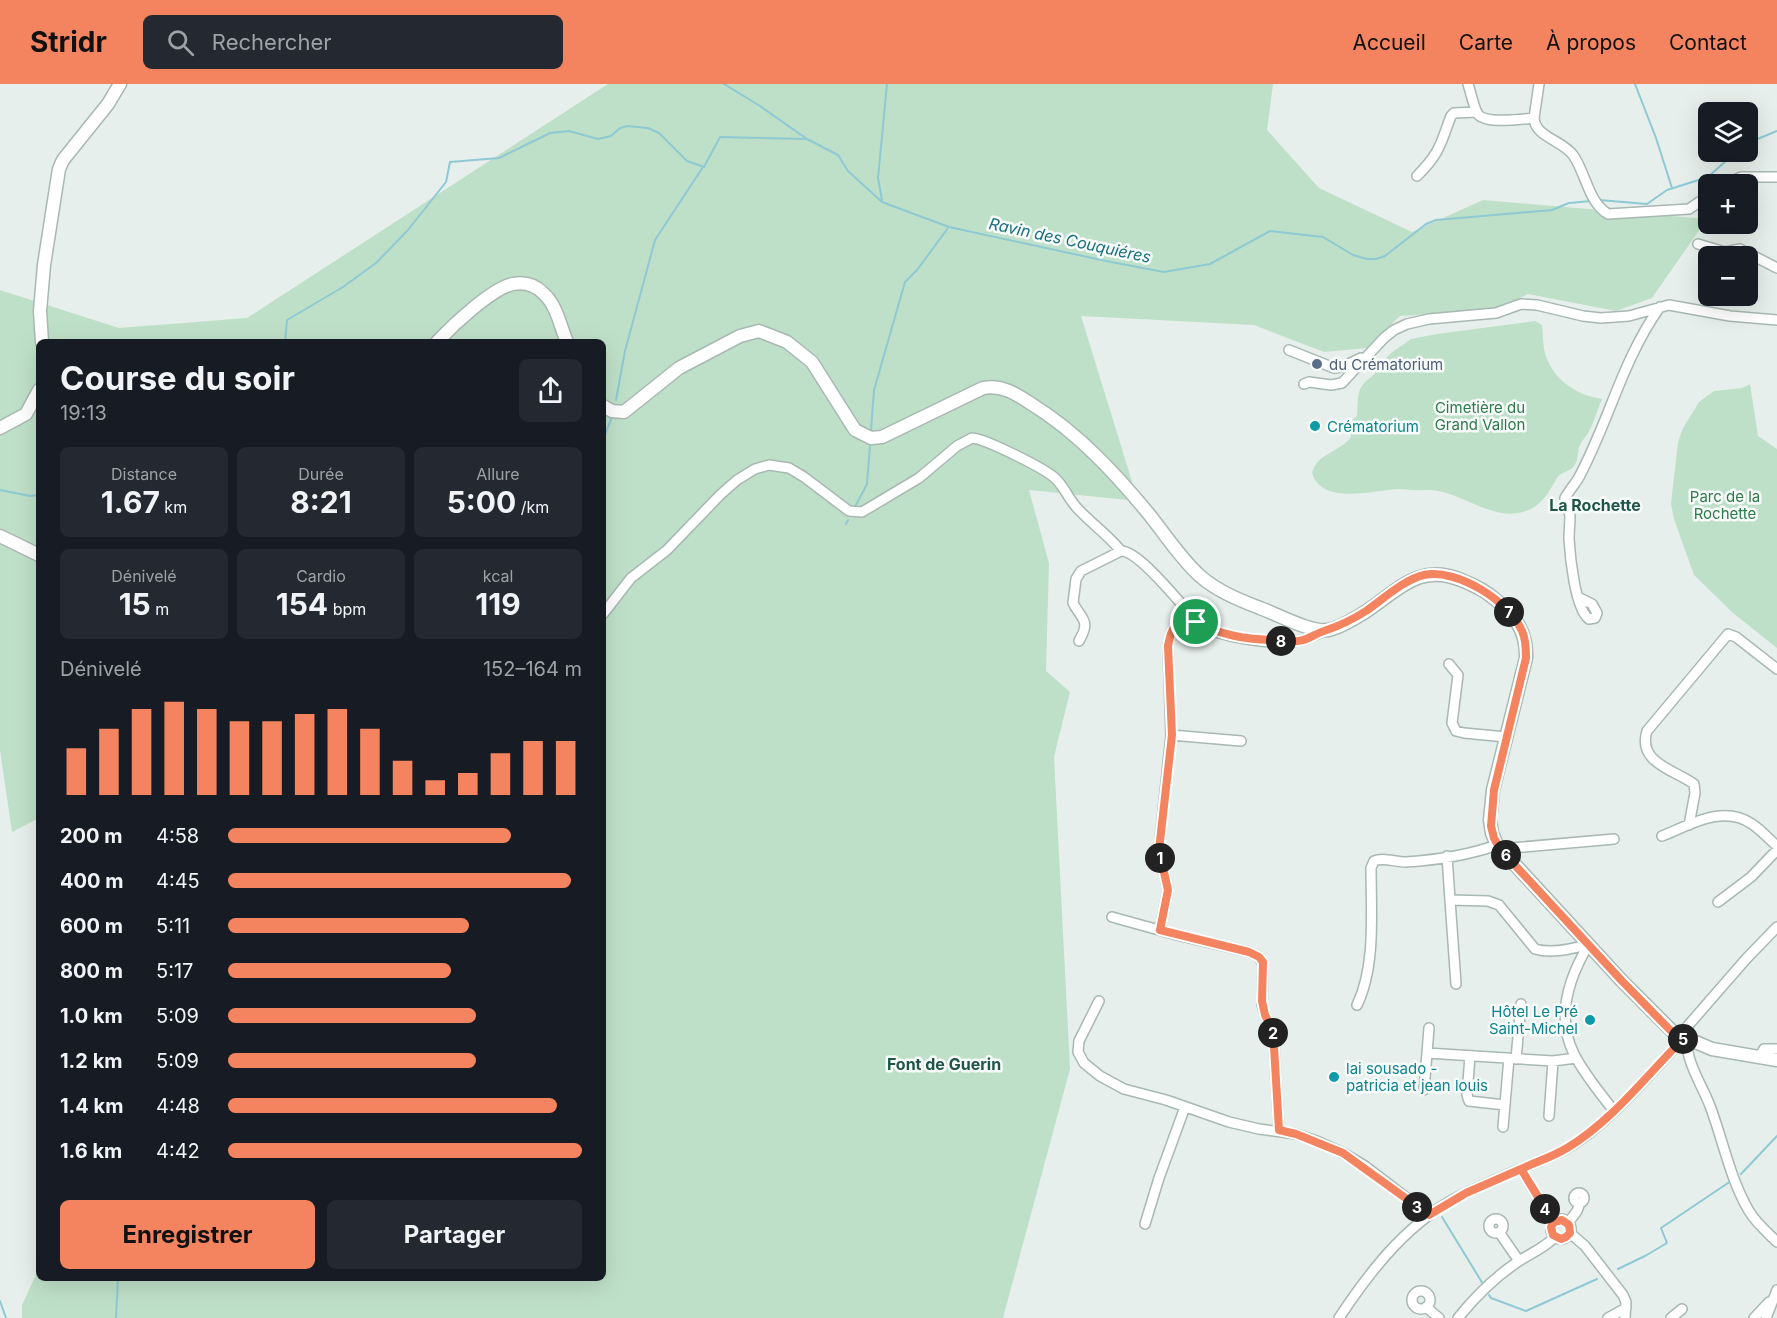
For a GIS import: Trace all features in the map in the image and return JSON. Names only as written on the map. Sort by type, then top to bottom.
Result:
[{"type":"street","points":[[42,339],[40,312],[44,265],[59,169],[63,160],[108,104],[120,84]]},
{"type":"street","points":[[1468,84],[1477,112],[1481,117],[1490,120],[1534,118]]},
{"type":"street","points":[[1539,84],[1535,125],[1539,131],[1567,148],[1574,156],[1600,209],[1614,215],[1689,208],[1698,202]]},
{"type":"street","points":[[1418,176],[1440,148],[1451,116],[1454,113],[1477,112]]},
{"type":"street","points":[[1758,177],[1777,177]]},
{"type":"street","points":[[1698,244],[1725,252],[1740,249],[1777,268]]},
{"type":"street","points":[[439,339],[482,301],[507,286],[525,283],[543,293],[549,300],[566,339]]},
{"type":"street","points":[[1304,384],[1307,382],[1339,384],[1390,333],[1407,324],[1429,319],[1496,313],[1521,304],[1583,316],[1607,318],[1629,316],[1672,305],[1730,316],[1777,320]]},
{"type":"street","points":[[1578,597],[1570,546],[1569,513],[1565,498],[1589,454],[1640,336],[1660,307]]},
{"type":"street","points":[[606,408],[618,413],[629,410],[679,368],[754,331],[775,336],[787,342],[812,362],[855,430],[871,438],[882,437],[978,390],[994,387],[1005,389],[1037,408],[1076,436],[1131,492],[1196,572],[1208,582],[1246,603],[1309,627],[1326,630]]},
{"type":"street","points":[[1288,350],[1334,368],[1342,367],[1366,355]]},
{"type":"street","points":[[0,428],[26,414],[36,396]]},
{"type":"street","points":[[606,611],[631,578],[667,550],[729,488],[755,469],[775,465],[789,468],[849,512],[862,512],[919,478],[957,446],[972,438],[992,443],[1050,474],[1063,487],[1076,507],[1121,551]]},
{"type":"street","points":[[0,536],[10,543],[36,554]]},
{"type":"street","points":[[1079,641],[1083,634],[1085,621],[1072,603],[1078,575],[1081,571],[1121,551],[1134,555],[1172,593],[1196,622]]},
{"type":"street","points":[[1160,930],[1168,890],[1159,850],[1172,735],[1167,655],[1170,635],[1175,627],[1182,621],[1196,622],[1217,632],[1249,639],[1297,641],[1344,624],[1412,579],[1427,574],[1442,574],[1488,593],[1513,616],[1526,642],[1526,658],[1495,781],[1491,814],[1492,833],[1499,847],[1586,950],[1683,1038],[1712,1049],[1777,1060]]},
{"type":"street","points":[[1689,825],[1695,784],[1654,761],[1645,742],[1647,731],[1728,634],[1737,637],[1777,669]]},
{"type":"street","points":[[1449,664],[1458,675],[1452,723],[1456,730],[1464,733],[1506,737]]},
{"type":"street","points":[[1172,735],[1241,741]]},
{"type":"street","points":[[1662,836],[1718,816],[1736,816],[1753,824],[1777,848],[1750,877],[1718,902]]},
{"type":"street","points":[[1358,1005],[1367,979],[1371,927],[1371,868],[1374,861],[1380,859],[1405,862],[1499,847],[1614,839]]},
{"type":"street","points":[[1447,856],[1456,984]]},
{"type":"street","points":[[1450,900],[1488,901],[1499,905],[1535,950],[1586,950]]},
{"type":"street","points":[[1112,916],[1249,952],[1263,962],[1262,1001],[1265,1015],[1273,1030],[1279,1130]]},
{"type":"street","points":[[1339,1318],[1358,1289],[1383,1258],[1429,1215],[1466,1193],[1568,1148],[1614,1111],[1683,1038],[1746,959],[1777,927]]},
{"type":"street","points":[[1586,950],[1571,980],[1564,1006],[1569,1040],[1576,1058],[1614,1111]]},
{"type":"street","points":[[1099,1001],[1079,1041],[1078,1052],[1081,1059],[1100,1076],[1114,1085],[1229,1122],[1296,1134],[1343,1153],[1429,1215]]},
{"type":"street","points":[[1503,1127],[1521,1004]]},
{"type":"street","points":[[1424,1090],[1429,1028]]},
{"type":"street","points":[[1683,1038],[1711,1108],[1743,1200],[1753,1217],[1777,1242]]},
{"type":"street","points":[[1759,1058],[1764,1049],[1777,1049]]},
{"type":"street","points":[[1427,1053],[1553,1061],[1576,1058]]},
{"type":"street","points":[[1470,1056],[1467,1095],[1469,1101],[1505,1105]]},
{"type":"street","points":[[1548,1116],[1553,1061]]},
{"type":"street","points":[[1145,1224],[1185,1107]]},
{"type":"street","points":[[1521,1169],[1554,1222]]},
{"type":"street","points":[[1568,1223],[1580,1203]]},
{"type":"street","points":[[1554,1222],[1562,1220],[1568,1223],[1570,1233],[1585,1246],[1617,1287],[1625,1298],[1625,1318]]},
{"type":"street","points":[[1554,1222],[1551,1230],[1555,1237],[1563,1239],[1570,1233]]},
{"type":"street","points":[[1499,1232],[1519,1261]]},
{"type":"street","points":[[1458,1318],[1487,1286],[1555,1237]]},
{"type":"street","points":[[1754,1318],[1775,1294]]},
{"type":"street","points":[[1766,1318],[1775,1294]]},
{"type":"street","points":[[1426,1307],[1438,1318]]},
{"type":"street","points":[[1608,1318],[1626,1308]]},
{"type":"street","points":[[1671,1318],[1682,1309]]},
{"type":"green space","points":[[608,84],[1273,84],[1267,130],[1319,188],[1412,232],[1483,200],[1698,218],[1698,232],[1652,298],[1616,311],[1528,294],[1496,310],[1400,316],[1367,348],[1324,352],[1254,325],[1081,316],[1138,501],[1029,490],[1049,563],[1046,671],[1070,692],[1054,757],[1070,1069],[1003,1318],[22,1318],[22,1305],[36,1275],[36,1281],[606,1281],[606,339],[36,339],[36,820],[12,832],[0,750],[0,290],[119,328],[247,318]]},
{"type":"green space","name":"Cimetière du Grand Vallon","points":[[1535,321],[1542,325],[1547,359],[1558,376],[1573,389],[1602,399],[1590,429],[1578,450],[1576,464],[1558,476],[1536,506],[1517,513],[1504,513],[1439,491],[1399,489],[1350,494],[1326,490],[1318,483],[1312,473],[1315,466],[1351,437],[1349,422],[1357,416],[1361,387],[1375,374],[1377,367],[1391,353],[1411,339]]},
{"type":"green space","name":"Parc de la Rochette","points":[[1750,384],[1758,436],[1777,449],[1777,648],[1733,613],[1694,575],[1671,504],[1678,442],[1683,428],[1699,402],[1714,391],[1742,388]]},
{"type":"waterway","name":"Ravin des Couquiéres","points":[[724,84],[807,139],[838,155],[848,171],[882,202],[949,227],[1164,272],[1210,264],[1270,231],[1323,237],[1353,255],[1376,259],[1385,256],[1426,224],[1436,220],[1552,210],[1569,203],[1591,201]]},
{"type":"waterway","points":[[882,200],[878,178],[887,84]]},
{"type":"waterway","points":[[1635,84],[1672,188]]},
{"type":"waterway","points":[[285,339],[287,320],[343,287],[376,263],[408,230],[446,182],[450,162],[499,158],[550,133],[569,131],[598,139],[611,136],[620,128],[627,126],[648,128],[659,133],[687,161],[704,167],[720,137],[806,139]]},
{"type":"waterway","name":"Ravin des Couquiéres","points":[[1758,139],[1777,131]]},
{"type":"waterway","name":"Ravin des Couquiéres","points":[[1599,200],[1647,204],[1667,190],[1708,177],[1725,162]]},
{"type":"waterway","points":[[616,400],[625,351],[655,240],[703,167]]},
{"type":"waterway","points":[[871,430],[874,390],[905,282],[917,270],[948,228]]},
{"type":"waterway","points":[[606,432],[613,414]]},
{"type":"waterway","points":[[856,505],[867,484],[870,446]]},
{"type":"waterway","points":[[0,490],[36,495]]},
{"type":"waterway","points":[[846,524],[848,520]]},
{"type":"waterway","points":[[1741,1174],[1777,1136]]},
{"type":"waterway","points":[[1618,1269],[1667,1243],[1661,1228],[1731,1181]]},
{"type":"waterway","points":[[1442,1217],[1483,1284]]},
{"type":"waterway","points":[[1489,1295],[1491,1298],[1526,1311],[1597,1279]]},
{"type":"waterway","points":[[116,1318],[118,1281]]},
{"type":"waterway","points":[[0,1301],[6,1318]]},
{"type":"place","name":"du Crématorium","points":[[1317,364]]},
{"type":"place","name":"Crématorium","points":[[1315,426]]},
{"type":"place","name":"Hôtel Le Pré Saint-Michel","points":[[1590,1020]]},
{"type":"place","name":"lai sousado - patricia et jean louis","points":[[1334,1077]]},
{"type":"district","name":"La Rochette","points":[[1595,505]]},
{"type":"district","name":"Font de Guerin","points":[[944,1064]]},
{"type":"route","points":[[1196,622],[1185,620],[1180,622],[1170,635],[1168,646],[1172,735],[1159,850],[1168,890],[1160,930],[1249,952],[1263,962],[1262,1001],[1265,1015],[1273,1030],[1279,1130],[1319,1142],[1343,1153],[1365,1166],[1429,1215],[1466,1193],[1521,1169],[1554,1222],[1551,1227],[1553,1235],[1561,1239],[1566,1237],[1570,1233],[1569,1225],[1562,1220],[1554,1222],[1550,1217],[1521,1169],[1559,1153],[1590,1132],[1614,1111],[1684,1038],[1670,1030],[1622,981],[1500,849],[1494,838],[1490,820],[1495,781],[1526,658],[1526,642],[1519,624],[1488,593],[1455,578],[1436,574],[1427,574],[1412,579],[1344,624],[1304,640],[1291,642],[1236,637],[1217,632],[1196,622]]}]
